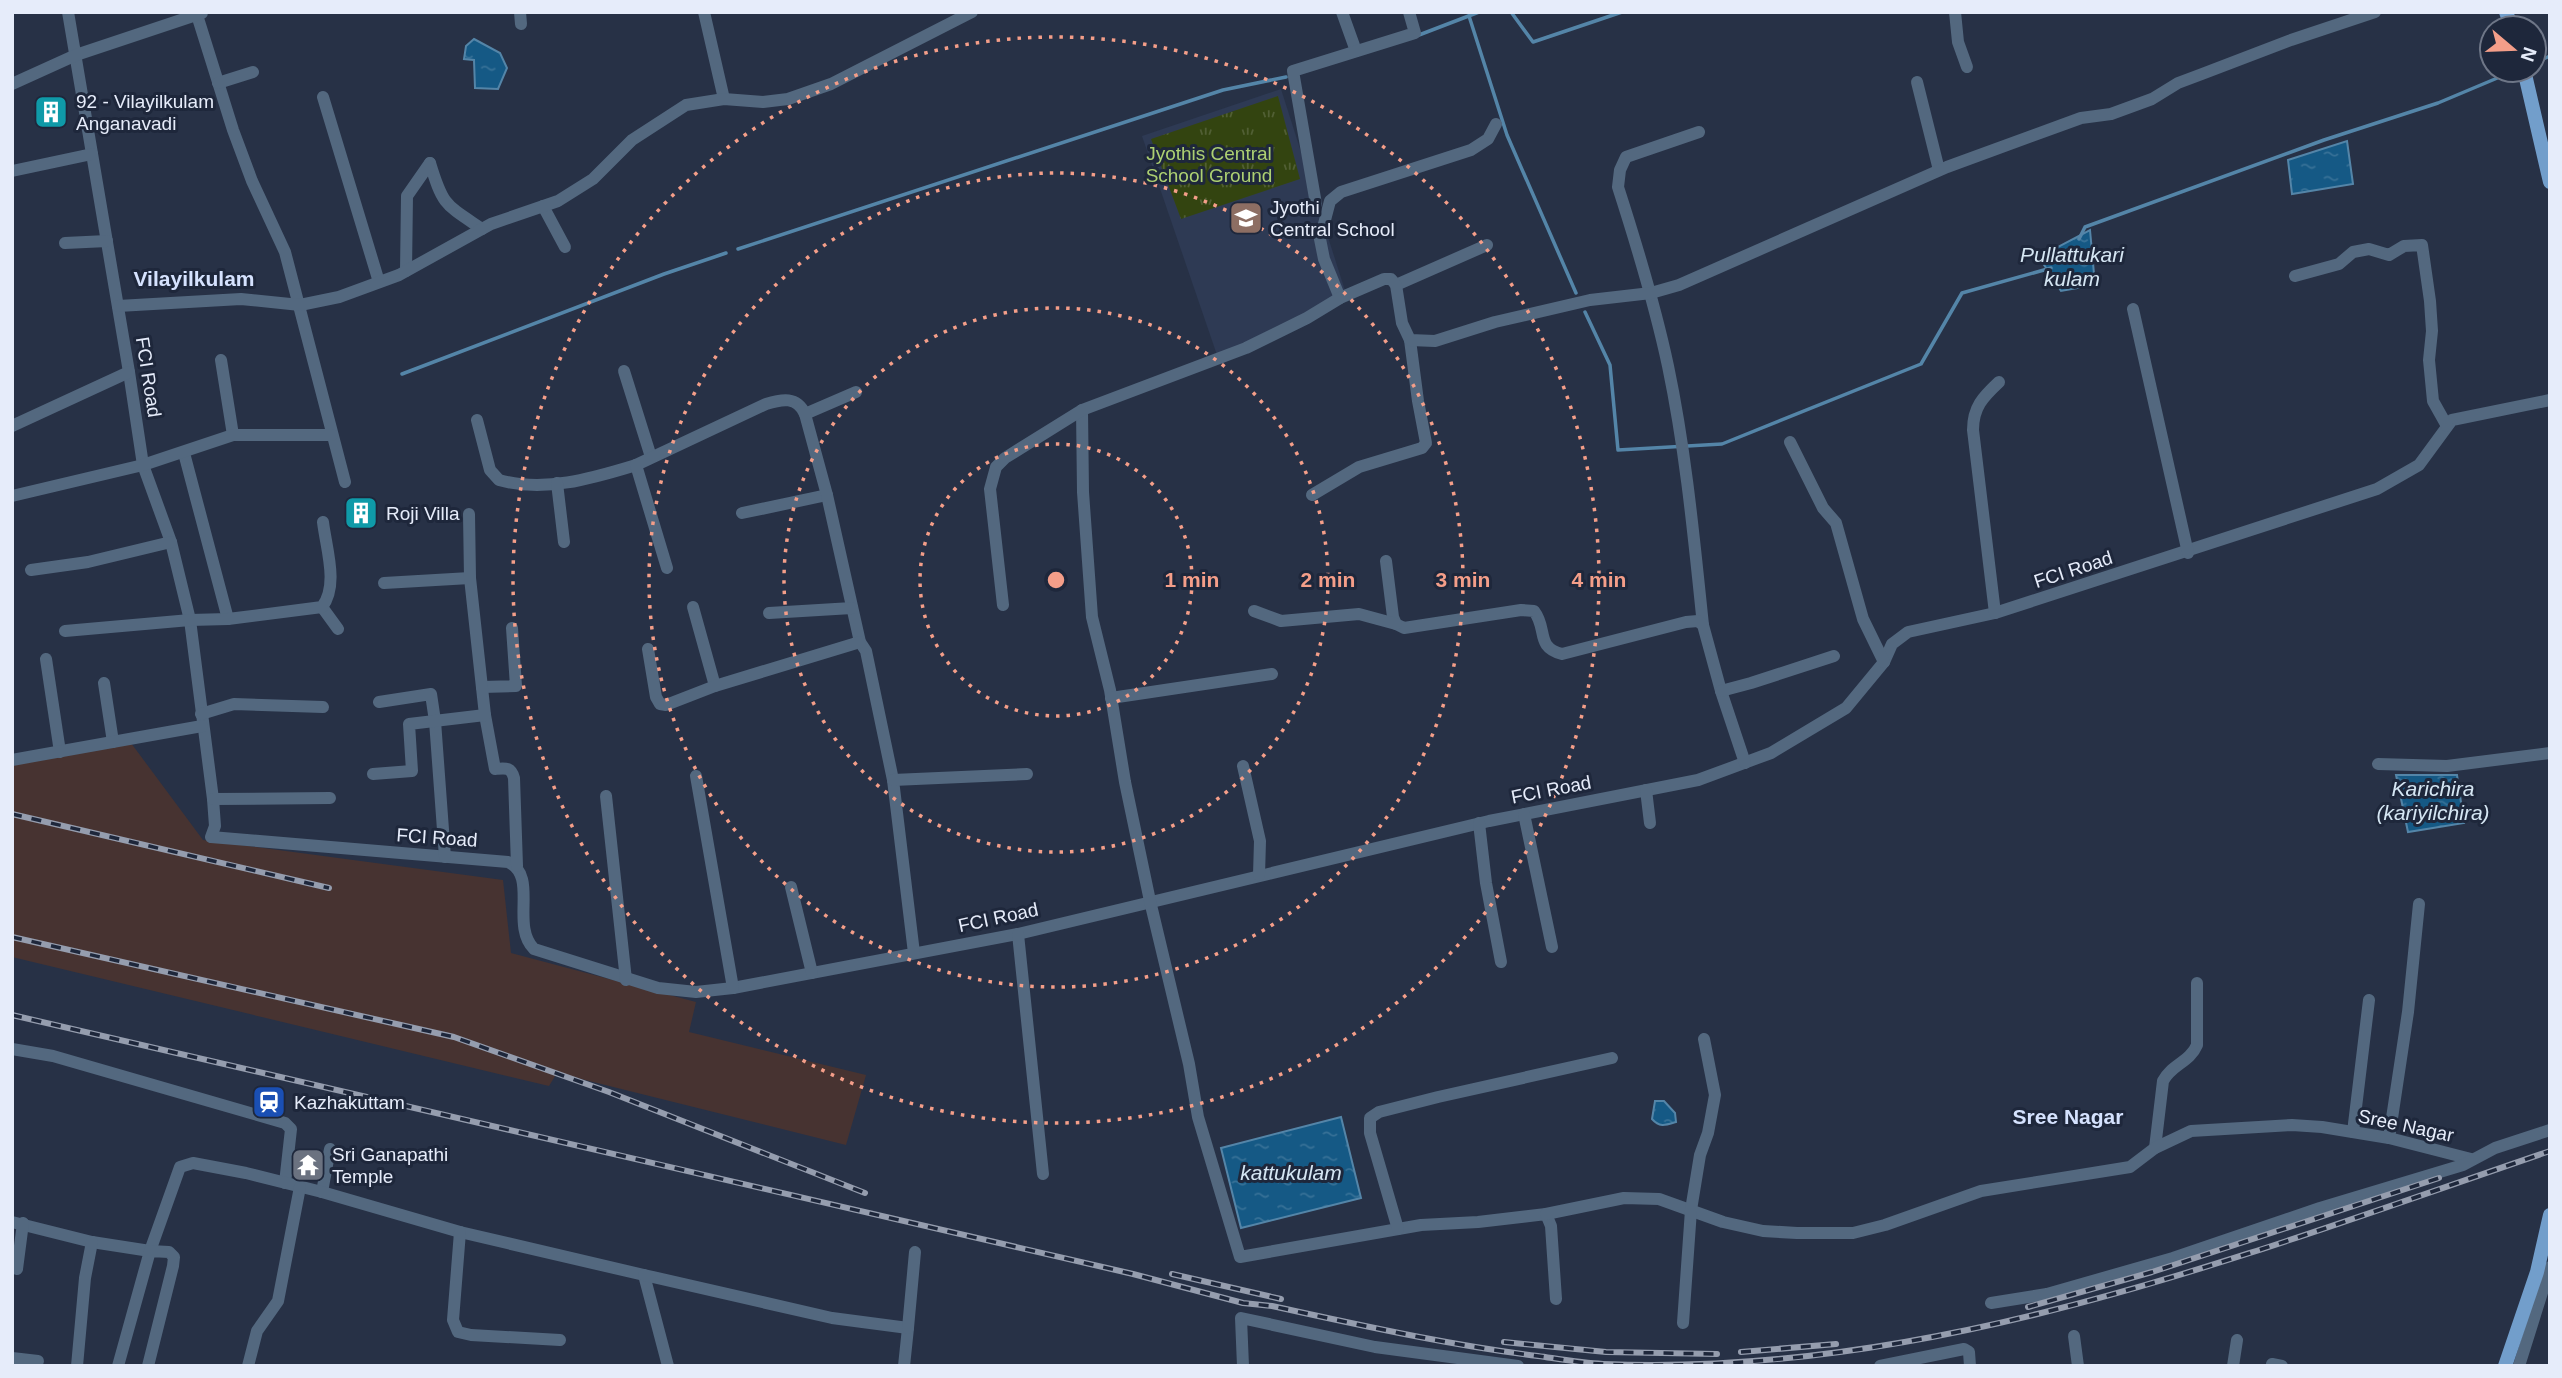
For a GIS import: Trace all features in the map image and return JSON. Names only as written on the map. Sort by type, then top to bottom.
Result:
[{"type":"main road","points":[[2527,84],[2550,182]]},
{"type":"main road","points":[[2505,1366],[2537,1272],[2550,1215]]},
{"type":"street","name":"FCI Road","points":[[68,12],[143,465],[171,542],[190,620],[213,799],[215,826],[211,837],[508,862],[517,866],[523,885],[523,925],[527,942],[534,949],[658,988],[696,992],[733,988],[1018,934],[1479,823],[1698,780],[1771,753],[1846,708],[1884,662],[1892,644],[1908,632],[1995,613],[2188,553],[2377,489],[2419,465],[2447,426]]},
{"type":"street","points":[[704,12],[724,99]]},
{"type":"street","points":[[118,306],[241,299],[300,305],[339,297],[406,271],[482,229],[558,201],[593,179],[632,140],[674,112],[700,101],[724,99],[763,102],[788,99],[831,84],[956,16],[972,12]]},
{"type":"street","points":[[1342,12],[1356,51]]},
{"type":"street","points":[[1316,204],[1293,71],[1415,33],[1409,12]]},
{"type":"street","points":[[1955,12],[1958,42],[1967,67]]},
{"type":"street","points":[[1410,340],[1435,341],[1494,322],[1562,306],[1651,293],[1679,285],[1939,170],[2081,118],[2111,114],[2142,103],[2190,78],[2375,12]]},
{"type":"street","points":[[12,84],[76,55],[200,13],[218,83],[253,181],[285,252],[345,482]]},
{"type":"street","points":[[218,83],[253,72]]},
{"type":"street","points":[[1917,82],[1939,170]]},
{"type":"street","points":[[323,97],[379,282]]},
{"type":"street","points":[[1340,298],[1324,260],[1320,239],[1330,201],[1341,192],[1471,150],[1488,139],[1496,124]]},
{"type":"street","points":[[1699,132],[1626,157],[1619,170],[1618,187],[1651,293],[1668,368],[1689,499],[1703,625],[1745,763]]},
{"type":"street","points":[[12,171],[92,154]]},
{"type":"street","points":[[406,271],[407,196],[430,163],[444,202],[482,229]]},
{"type":"street","points":[[543,206],[565,247]]},
{"type":"street","points":[[65,243],[107,241]]},
{"type":"street","points":[[2295,276],[2339,264],[2353,252],[2369,249],[2389,255],[2404,246],[2422,244],[2430,301],[2432,331],[2429,360],[2433,401],[2447,426],[2452,420],[2550,400]]},
{"type":"street","points":[[1396,285],[1487,245]]},
{"type":"street","points":[[1003,605],[990,488],[996,467],[1018,448],[1082,410],[1246,348],[1307,318],[1340,298],[1384,279],[1391,279],[1396,285],[1402,323],[1410,340],[1426,443],[1422,449],[1359,467],[1312,495]]},
{"type":"street","points":[[2133,309],[2188,553]]},
{"type":"street","points":[[221,360],[233,435]]},
{"type":"street","points":[[624,371],[651,457]]},
{"type":"street","points":[[12,426],[129,372]]},
{"type":"street","points":[[1995,613],[1978,485],[1973,418],[1981,398],[1999,382]]},
{"type":"street","points":[[805,414],[856,392]]},
{"type":"street","points":[[477,420],[490,470],[495,478],[511,483],[556,483],[595,478],[636,465],[780,400],[794,401],[805,414],[827,495],[860,642],[866,651],[893,780],[914,953]]},
{"type":"street","points":[[1082,410],[1083,492],[1093,617],[1150,901]]},
{"type":"street","points":[[12,496],[143,465],[233,435],[332,435]]},
{"type":"street","points":[[1790,442],[1823,508],[1836,523],[1863,619],[1884,662]]},
{"type":"street","points":[[184,453],[228,619]]},
{"type":"street","points":[[636,465],[667,568]]},
{"type":"street","points":[[556,483],[564,542]]},
{"type":"street","points":[[742,513],[827,495]]},
{"type":"street","points":[[469,514],[470,578],[485,715],[495,769],[508,768],[514,778],[517,866]]},
{"type":"street","points":[[65,631],[228,619],[322,607],[328,600],[331,579],[323,522]]},
{"type":"street","points":[[31,570],[88,562],[171,542]]},
{"type":"street","points":[[1386,561],[1395,624]]},
{"type":"street","points":[[384,583],[470,578]]},
{"type":"street","points":[[322,607],[338,629]]},
{"type":"street","points":[[693,607],[715,687]]},
{"type":"street","points":[[769,612],[852,608]]},
{"type":"street","points":[[1254,611],[1281,621],[1359,614],[1404,628],[1521,610],[1534,611],[1539,617],[1544,643],[1551,651],[1562,654],[1686,622],[1698,621],[1703,625]]},
{"type":"street","points":[[482,687],[516,686],[512,628]]},
{"type":"street","points":[[648,649],[656,697],[660,704],[666,705],[860,642]]},
{"type":"street","points":[[1721,691],[1834,656]]},
{"type":"street","points":[[46,659],[60,752]]},
{"type":"street","points":[[1111,698],[1272,674]]},
{"type":"street","points":[[104,683],[113,741]]},
{"type":"street","points":[[379,702],[431,694],[445,857]]},
{"type":"street","points":[[12,760],[113,741],[201,720],[234,704],[323,707]]},
{"type":"street","points":[[373,774],[412,771],[409,724],[485,715]]},
{"type":"street","points":[[2378,764],[2447,766],[2550,753]]},
{"type":"street","points":[[1244,766],[1260,841],[1259,875]]},
{"type":"street","points":[[893,780],[1027,774]]},
{"type":"street","points":[[696,776],[733,988]]},
{"type":"street","points":[[1646,790],[1650,823]]},
{"type":"street","points":[[606,796],[626,980]]},
{"type":"street","points":[[213,799],[330,798]]},
{"type":"street","points":[[1524,814],[1552,947]]},
{"type":"street","points":[[1479,823],[1486,883],[1502,962]]},
{"type":"street","points":[[791,887],[812,973]]},
{"type":"street","name":"Sree Nagar","points":[[1150,901],[1189,1063],[1198,1117],[1240,1257],[1421,1225],[1546,1214],[1623,1198],[1659,1199],[1723,1222],[1763,1230],[1853,1233],[1885,1225],[1981,1191],[2130,1167],[2155,1148],[2191,1131],[2292,1125],[2389,1138],[2471,1159],[2494,1148],[2550,1130]]},
{"type":"street","points":[[2389,1138],[2408,1012],[2418,904]]},
{"type":"street","points":[[1018,934],[1042,1174]]},
{"type":"street","points":[[2155,1148],[2163,1081],[2167,1073],[2194,1054],[2197,1045],[2197,984]]},
{"type":"street","points":[[2353,1132],[2369,1000]]},
{"type":"street","points":[[1683,1324],[1691,1210],[1700,1155],[1708,1133],[1715,1095],[1704,1039]]},
{"type":"street","points":[[12,1049],[53,1056],[285,1123],[291,1129],[285,1183]]},
{"type":"street","points":[[1398,1229],[1370,1133],[1370,1118],[1379,1112],[1438,1097],[1612,1058]]},
{"type":"street","points":[[322,1192],[330,1149]]},
{"type":"street","points":[[1991,1303],[2047,1294],[2173,1258],[2320,1208],[2463,1165],[2471,1159]]},
{"type":"street","points":[[118,1366],[150,1251],[180,1167],[193,1163],[322,1192],[460,1232],[644,1275],[832,1318],[876,1326],[908,1328]]},
{"type":"street","points":[[247,1366],[257,1331],[278,1301],[300,1187]]},
{"type":"street","points":[[1546,1214],[1551,1226],[1556,1299]]},
{"type":"street","points":[[18,1269],[18,1222],[92,1242],[169,1252],[174,1261],[148,1366]]},
{"type":"street","points":[[460,1232],[453,1320],[458,1332],[560,1340]]},
{"type":"street","points":[[77,1366],[85,1278],[92,1242]]},
{"type":"street","points":[[904,1366],[915,1252]]},
{"type":"street","points":[[2519,1366],[2550,1267]]},
{"type":"street","points":[[644,1275],[668,1366]]},
{"type":"street","points":[[1243,1366],[1241,1318],[1375,1348],[1518,1366]]},
{"type":"street","points":[[2074,1336],[2078,1366]]},
{"type":"street","points":[[2233,1366],[2237,1340]]},
{"type":"street","points":[[1880,1366],[1964,1349],[1969,1352],[1970,1366]]},
{"type":"street","points":[[12,1358],[37,1361]]},
{"type":"shaded area","name":"Jyothi Central School","points":[[1281,89],[1348,300],[1217,355],[1142,136]]},
{"type":"shaded area","points":[[131,743],[203,840],[503,880],[511,953],[696,1002],[689,1032],[866,1075],[846,1145],[557,1073],[549,1086],[12,957],[12,762]]},
{"type":"green space","name":"Jyothis Central School Ground","points":[[1278,96],[1300,179],[1181,219],[1151,139]]},
{"type":"water","points":[[474,39],[500,53],[507,68],[498,89],[475,88],[474,60],[464,59],[466,46]]},
{"type":"water","points":[[2347,141],[2353,184],[2292,194],[2288,160]]},
{"type":"water","name":"Pullattukari kulam","points":[[2090,230],[2095,285],[2061,291],[2039,257]]},
{"type":"water","name":"Karichira (kariyilchira)","points":[[2396,775],[2457,775],[2464,823],[2408,832]]},
{"type":"water","points":[[1655,1101],[1664,1101],[1675,1113],[1676,1122],[1660,1125],[1652,1119]]},
{"type":"water","name":"kattukulam","points":[[1341,1117],[1361,1198],[1241,1228],[1221,1148]]},
{"type":"waterway","points":[[1419,35],[1479,12]]},
{"type":"waterway","points":[[1511,12],[1533,42],[1622,12]]},
{"type":"waterway","points":[[1469,16],[1507,135],[1576,293]]},
{"type":"waterway","points":[[738,249],[1223,90],[1286,77]]},
{"type":"waterway","points":[[2079,239],[2085,227],[2324,140],[2438,103],[2483,84]]},
{"type":"waterway","points":[[402,374],[726,253]]},
{"type":"waterway","points":[[1585,312],[1610,365],[1618,450],[1722,444],[1921,364],[1962,293],[2051,268]]},
{"type":"railway","points":[[12,814],[329,888]]},
{"type":"railway","points":[[12,937],[454,1037],[609,1092],[865,1193]]},
{"type":"railway","points":[[12,1015],[1133,1274],[1243,1303],[1272,1306],[1471,1346],[1603,1364],[1725,1363],[1846,1351],[1966,1330],[2085,1302],[2203,1268],[2550,1151]]},
{"type":"railway","points":[[2028,1307],[2152,1272],[2439,1178]]},
{"type":"railway","points":[[1172,1274],[1281,1299]]},
{"type":"railway","points":[[1504,1342],[1606,1352],[1717,1354]]},
{"type":"railway","points":[[1741,1352],[1836,1344]]},
{"type":"place","name":"92 - Vilayilkulam Anganavadi","points":[[51,112]]},
{"type":"place","name":"Jyothi Central School","points":[[1246,218]]},
{"type":"place","name":"Roji Villa","points":[[361,513]]},
{"type":"place","name":"Kazhakuttam","points":[[269,1102]]},
{"type":"place","name":"Sri Ganapathi Temple","points":[[308,1165]]},
{"type":"district","name":"Vilayilkulam","points":[[194,279]]},
{"type":"district","name":"Sree Nagar","points":[[2068,1117]]}]
